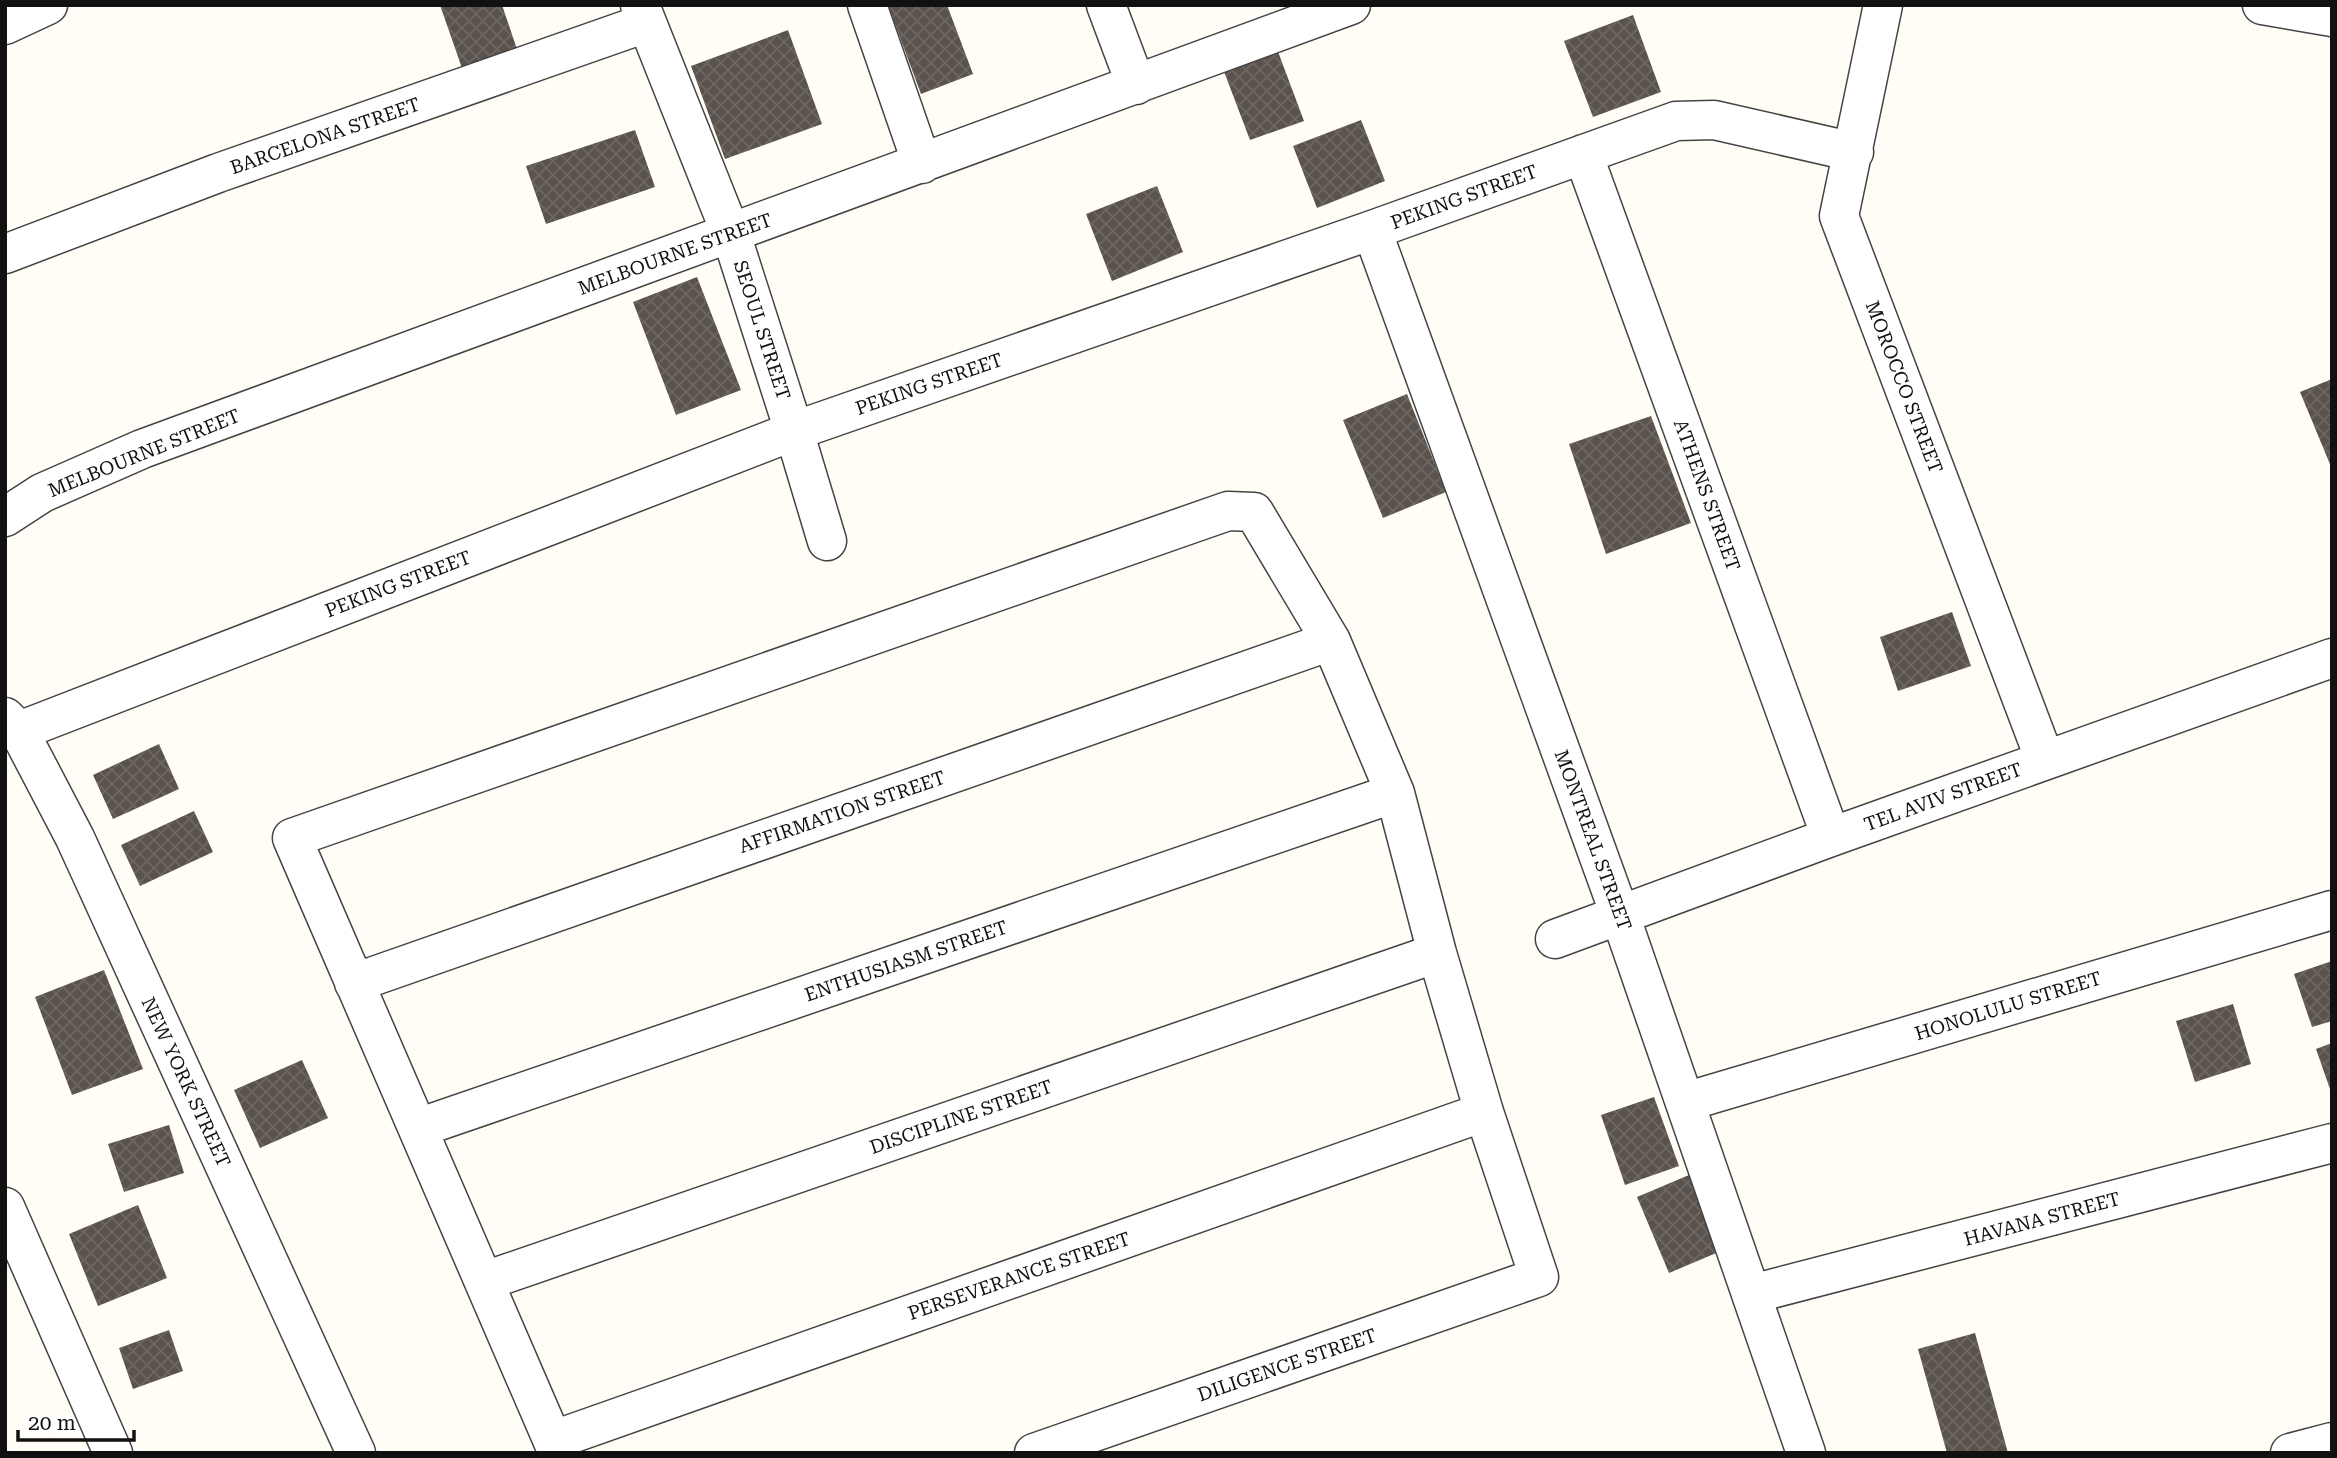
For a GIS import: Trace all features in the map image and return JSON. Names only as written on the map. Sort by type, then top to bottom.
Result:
[{"type":"street","points":[[5,25],[48,5]]},
{"type":"street","points":[[867,5],[922,164]]},
{"type":"street","points":[[1106,5],[1136,85]]},
{"type":"street","name":"MELBOURNE STREET","points":[[5,516],[42,493],[142,449],[1350,5]]},
{"type":"street","name":"MOROCCO STREET","points":[[1883,5],[1839,216],[2045,760]]},
{"type":"street","points":[[2262,5],[2332,17]]},
{"type":"street","name":"SEOUL STREET","points":[[643,14],[731,234],[827,541]]},
{"type":"street","name":"BARCELONA STREET","points":[[5,254],[643,14]]},
{"type":"street","name":"PEKING STREET","points":[[12,724],[794,431],[1676,121],[1714,120],[1854,152]]},
{"type":"street","name":"ATHENS STREET","points":[[1583,154],[1831,837]]},
{"type":"street","name":"MONTREAL STREET","points":[[1372,230],[1620,915],[1806,1453]]},
{"type":"street","points":[[556,1446],[292,838],[1228,511],[1254,512],[1331,641],[1395,793],[1437,953],[1484,1112]]},
{"type":"street","name":"AFFIRMATION STREET","points":[[354,983],[1331,641]]},
{"type":"street","name":"TEL AVIV STREET","points":[[1555,939],[2332,658]]},
{"type":"street","name":"NEW YORK STREET","points":[[12,724],[75,838],[356,1453]]},
{"type":"street","name":"ENTHUSIASM STREET","points":[[418,1128],[1395,793]]},
{"type":"street","name":"HONOLULU STREET","points":[[1685,1102],[2332,910]]},
{"type":"street","name":"DISCIPLINE STREET","points":[[485,1280],[1437,953]]},
{"type":"street","name":"DILIGENCE STREET","points":[[1034,1453],[1539,1277],[1484,1112]]},
{"type":"street","name":"PERSEVERANCE STREET","points":[[556,1446],[1484,1112]]},
{"type":"street","name":"HAVANA STREET","points":[[1752,1294],[2332,1143]]},
{"type":"street","points":[[5,1207],[113,1453]]},
{"type":"street","points":[[2290,1453],[2332,1442]]},
{"type":"building","points":[[440,5],[502,5],[519,55],[464,74]]},
{"type":"building","points":[[888,5],[947,5],[973,74],[921,94]]},
{"type":"building","points":[[1633,15],[1661,92],[1593,117],[1564,41]]},
{"type":"building","points":[[788,30],[822,124],[725,159],[691,66]]},
{"type":"building","points":[[1277,49],[1304,121],[1250,140],[1223,69]]},
{"type":"building","points":[[1361,120],[1385,181],[1317,208],[1293,146]]},
{"type":"building","points":[[635,130],[655,187],[546,224],[526,166]]},
{"type":"building","points":[[1157,186],[1183,252],[1112,281],[1086,214]]},
{"type":"building","points":[[697,277],[741,390],[676,415],[633,302]]},
{"type":"building","points":[[2332,379],[2332,469],[2300,392]]},
{"type":"building","points":[[1407,394],[1446,492],[1383,518],[1343,420]]},
{"type":"building","points":[[1651,416],[1691,523],[1606,554],[1569,444]]},
{"type":"building","points":[[1952,612],[1971,666],[1898,691],[1880,637]]},
{"type":"building","points":[[159,744],[179,789],[113,819],[93,775]]},
{"type":"building","points":[[194,811],[213,852],[140,886],[121,845]]},
{"type":"building","points":[[2332,961],[2332,1021],[2312,1027],[2294,974]]},
{"type":"building","points":[[104,970],[143,1069],[72,1095],[35,997]]},
{"type":"building","points":[[2233,1004],[2251,1064],[2195,1082],[2176,1021]]},
{"type":"building","points":[[2332,1043],[2332,1092],[2331,1092],[2316,1049]]},
{"type":"building","points":[[302,1060],[328,1118],[260,1148],[234,1090]]},
{"type":"building","points":[[1654,1097],[1679,1166],[1625,1185],[1601,1115]]},
{"type":"building","points":[[169,1125],[184,1173],[124,1192],[108,1144]]},
{"type":"building","points":[[1689,1175],[1721,1251],[1669,1273],[1637,1197]]},
{"type":"building","points":[[138,1205],[167,1278],[98,1306],[69,1234]]},
{"type":"building","points":[[169,1330],[183,1371],[133,1389],[119,1348]]},
{"type":"building","points":[[1975,1333],[2008,1453],[1947,1453],[1918,1349]]}]
